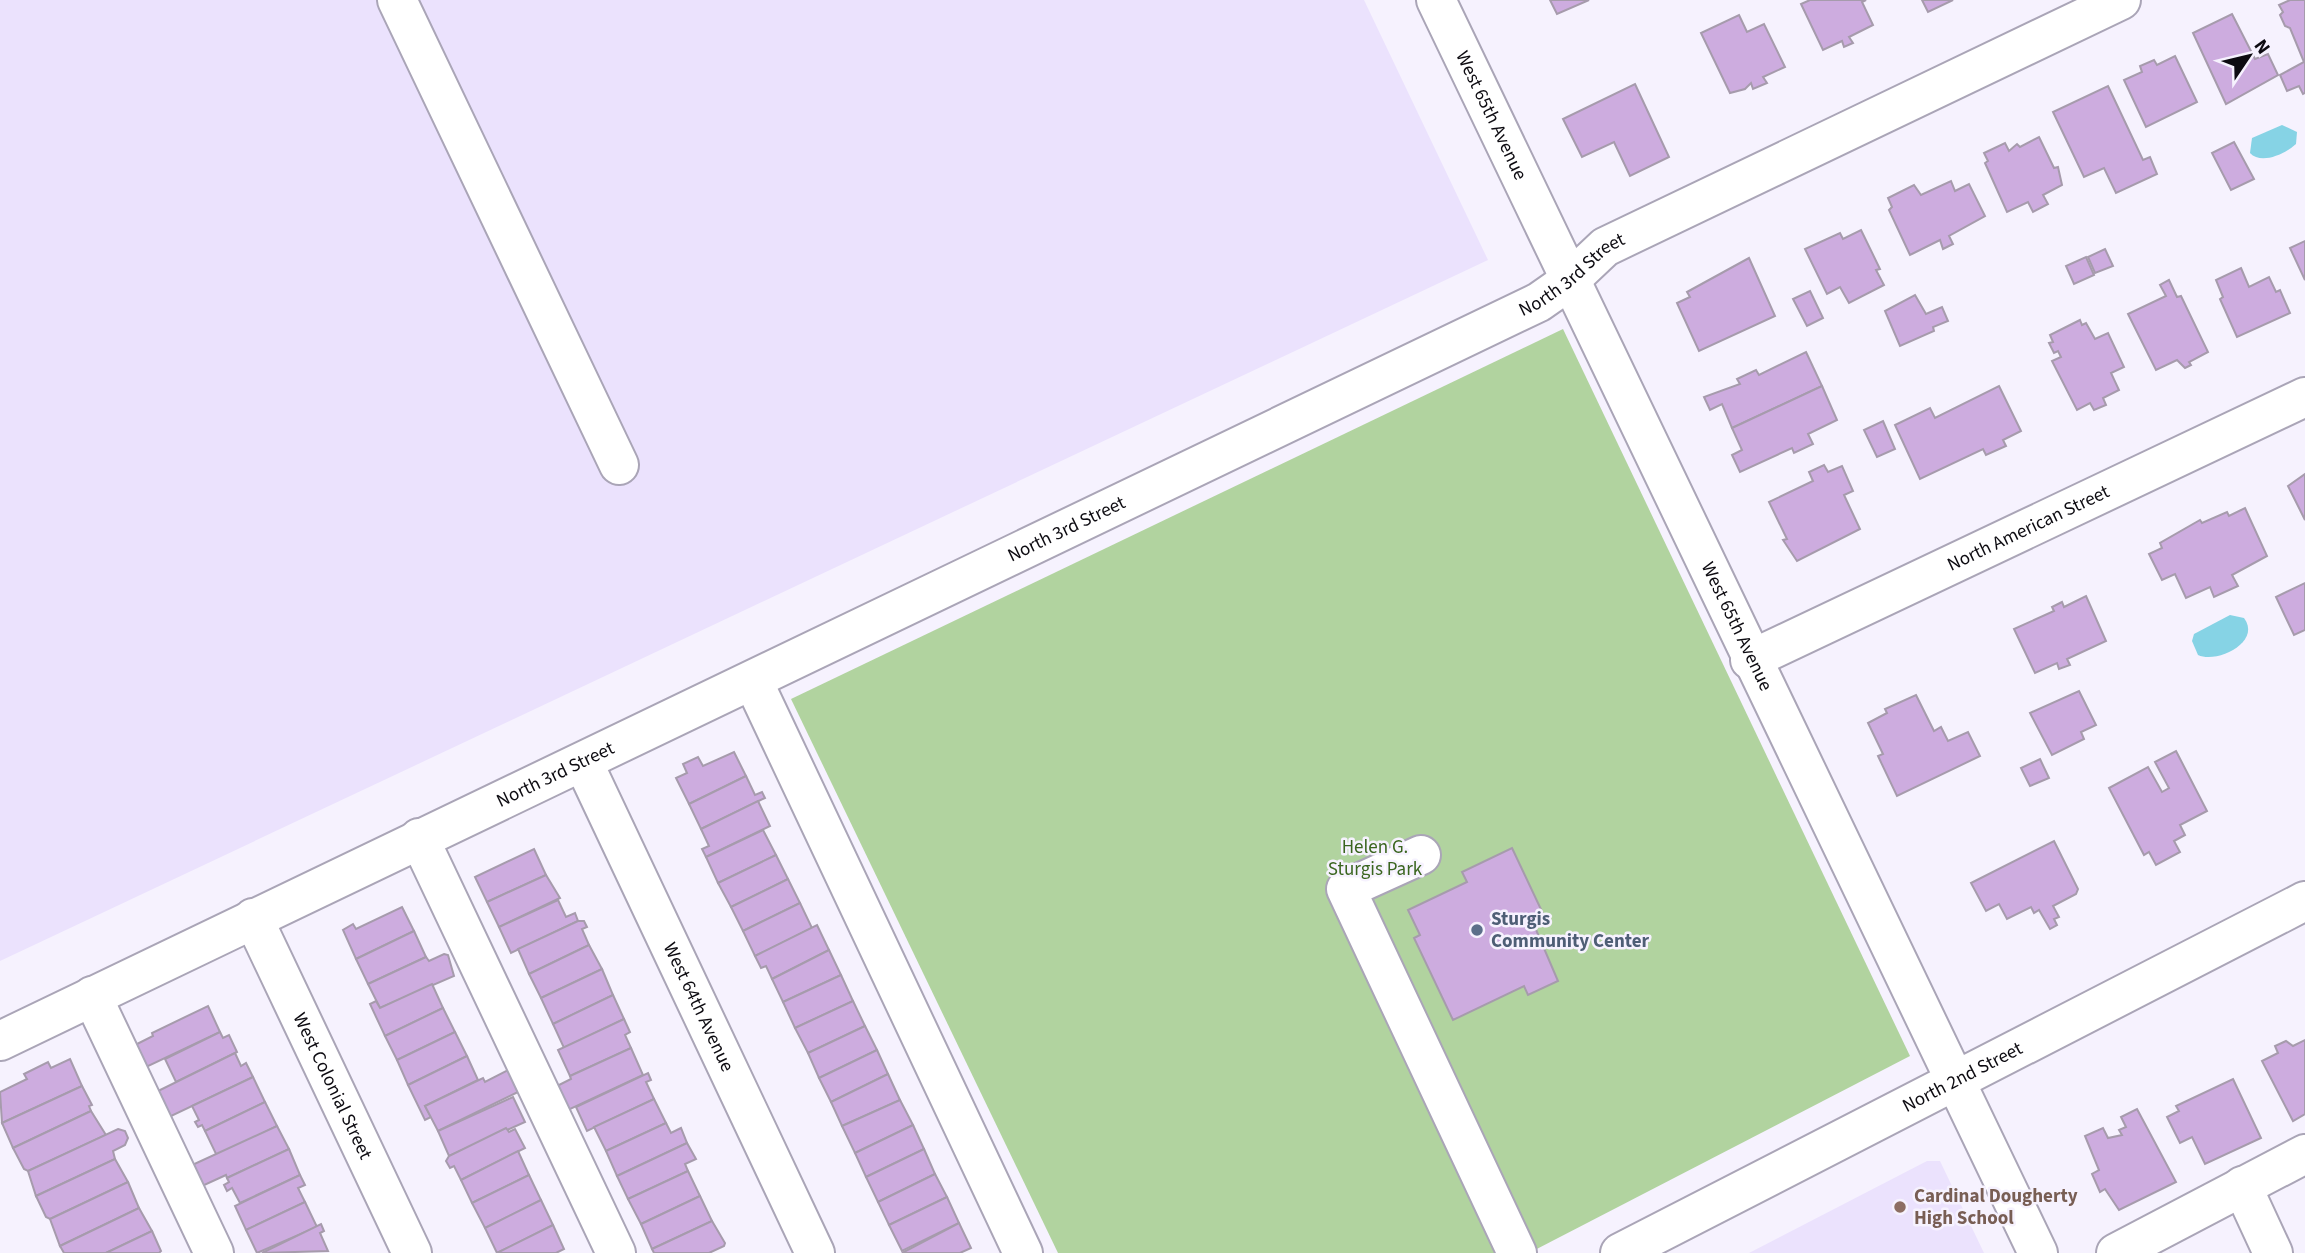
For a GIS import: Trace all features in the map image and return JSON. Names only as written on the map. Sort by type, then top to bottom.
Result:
[{"type":"street","points":[[397,0],[618,465]]},
{"type":"street","name":"West 65th Avenue","points":[[1436,0],[2038,1253]]},
{"type":"street","name":"North 3rd Street","points":[[0,1041],[1539,303],[1569,281],[1605,247],[2121,0]]},
{"type":"street","name":"North American Street","points":[[1751,660],[2305,397]]},
{"type":"street","points":[[753,681],[1023,1253]]},
{"type":"street","name":"West 64th Avenue","points":[[583,762],[815,1253]]},
{"type":"street","points":[[419,838],[616,1253]]},
{"type":"street","points":[[1421,855],[1346,890],[1517,1253]]},
{"type":"street","name":"North 2nd Street","points":[[1627,1251],[2305,901]]},
{"type":"street","name":"West Colonial Street","points":[[253,918],[412,1253]]},
{"type":"street","points":[[92,996],[214,1253]]},
{"type":"street","points":[[2116,1253],[2305,1154]]},
{"type":"street","points":[[2242,1186],[2273,1253]]},
{"type":"shaded area","points":[[0,0],[1364,0],[1488,260],[0,961]]},
{"type":"shaded area","name":"Cardinal Dougherty High School","points":[[1927,1161],[1940,1161],[1984,1253],[1749,1253]]},
{"type":"green space","name":"Helen G. Sturgis Park","points":[[1563,329],[1910,1056],[1529,1253],[1058,1253],[791,699]]},
{"type":"water","points":[[2282,125],[2297,132],[2296,144],[2280,154],[2266,158],[2250,153],[2252,138]]},
{"type":"water","points":[[2230,615],[2244,618],[2248,627],[2242,643],[2226,654],[2206,657],[2198,655],[2192,641],[2194,634]]},
{"type":"building","points":[[1550,0],[1589,0],[1557,14]]},
{"type":"building","points":[[1810,0],[1866,0],[1862,2],[1873,25],[1849,37],[1853,43],[1844,47],[1842,41],[1823,50],[1801,4]]},
{"type":"building","points":[[1922,0],[1953,0],[1928,12]]},
{"type":"building","points":[[2290,0],[2305,0],[2305,93],[2303,94],[2299,86],[2287,91],[2280,75],[2304,62],[2290,28],[2285,26],[2280,15],[2283,12],[2279,5]]},
{"type":"building","points":[[2232,14],[2255,59],[2268,54],[2278,75],[2226,104],[2193,33]]},
{"type":"building","points":[[1739,15],[1747,32],[1764,24],[1785,67],[1763,77],[1767,83],[1753,89],[1751,83],[1745,89],[1730,93],[1701,33]]},
{"type":"building","points":[[2175,56],[2197,102],[2146,127],[2124,80],[2142,72],[2140,66],[2154,60],[2157,65]]},
{"type":"building","points":[[1635,84],[1669,157],[1630,176],[1614,142],[1582,157],[1563,119]]},
{"type":"building","points":[[2108,86],[2143,160],[2150,157],[2157,174],[2116,193],[2104,168],[2084,177],[2053,112]]},
{"type":"building","points":[[2039,137],[2054,168],[2058,167],[2062,185],[2043,195],[2048,204],[2033,212],[2028,202],[2007,212],[1985,163],[1988,161],[1984,153],[2005,143],[2009,151],[2017,144],[2020,147]]},
{"type":"building","points":[[2234,142],[2254,179],[2231,190],[2212,153]]},
{"type":"building","points":[[1951,181],[1955,191],[1969,184],[1985,216],[1949,236],[1953,244],[1943,249],[1940,240],[1910,255],[1889,210],[1892,207],[1888,198],[1914,185],[1921,195]]},
{"type":"building","points":[[1861,230],[1880,269],[1876,270],[1884,285],[1849,303],[1840,287],[1827,294],[1805,249],[1840,233],[1843,239]]},
{"type":"building","points":[[2305,241],[2305,280],[2290,248]]},
{"type":"building","points":[[2105,249],[2113,266],[2095,273],[2088,257]]},
{"type":"building","points":[[2086,257],[2094,275],[2074,284],[2066,266]]},
{"type":"building","points":[[1749,258],[1775,316],[1699,351],[1677,303],[1690,297],[1687,292]]},
{"type":"building","points":[[2241,268],[2249,287],[2269,277],[2276,292],[2280,290],[2290,313],[2237,337],[2220,299],[2223,297],[2216,280]]},
{"type":"building","points":[[2169,280],[2177,297],[2181,296],[2208,352],[2189,362],[2191,365],[2185,368],[2177,360],[2156,370],[2128,314],[2166,296],[2160,285]]},
{"type":"building","points":[[1810,291],[1823,318],[1807,326],[1793,299]]},
{"type":"building","points":[[1915,295],[1926,314],[1942,307],[1948,321],[1933,327],[1934,331],[1900,346],[1885,311]]},
{"type":"building","points":[[2080,320],[2082,325],[2086,323],[2095,339],[2108,333],[2124,367],[2111,373],[2119,390],[2103,398],[2106,405],[2094,410],[2090,403],[2077,410],[2052,361],[2061,357],[2058,351],[2054,353],[2049,343],[2053,342],[2050,335]]},
{"type":"building","points":[[1806,352],[1822,386],[1732,428],[1722,404],[1710,410],[1704,397],[1740,384],[1737,379],[1756,370],[1759,375]]},
{"type":"building","points":[[1822,386],[1837,420],[1808,434],[1813,444],[1794,453],[1792,448],[1740,472],[1732,455],[1742,450],[1732,428]]},
{"type":"building","points":[[1999,386],[2021,431],[2003,440],[2006,446],[1986,455],[1983,449],[1920,479],[1895,425],[1930,408],[1935,418]]},
{"type":"building","points":[[1883,421],[1895,449],[1877,457],[1864,430]]},
{"type":"building","points":[[1824,465],[1828,472],[1842,466],[1853,491],[1844,495],[1860,529],[1797,561],[1783,540],[1787,539],[1769,502],[1813,481],[1809,472]]},
{"type":"building","points":[[2305,474],[2305,520],[2288,486]]},
{"type":"building","points":[[2245,508],[2267,556],[2232,575],[2238,586],[2214,597],[2210,587],[2186,598],[2175,574],[2162,580],[2149,554],[2162,548],[2160,543],[2200,520],[2202,523],[2227,512],[2229,516]]},
{"type":"building","points":[[2305,583],[2305,630],[2294,635],[2276,597]]},
{"type":"building","points":[[2086,596],[2106,641],[2067,659],[2070,665],[2059,669],[2057,663],[2035,673],[2014,629],[2054,611],[2052,607],[2062,602],[2064,607]]},
{"type":"building","points":[[2079,691],[2096,725],[2081,732],[2084,739],[2052,755],[2030,713]]},
{"type":"building","points":[[1916,695],[1934,731],[1941,727],[1948,741],[1968,732],[1980,756],[1897,796],[1878,756],[1883,754],[1868,723],[1887,713],[1885,709]]},
{"type":"building","points":[[2176,751],[2207,811],[2180,825],[2185,835],[2174,841],[2180,852],[2156,865],[2149,852],[2144,855],[2109,788],[2148,767],[2162,792],[2169,788],[2155,762]]},
{"type":"building","points":[[734,752],[746,776],[689,804],[676,778],[687,773],[683,764],[698,757],[703,766]]},
{"type":"building","points":[[2040,759],[2049,778],[2030,786],[2021,768]]},
{"type":"building","points":[[746,776],[755,795],[762,792],[765,798],[701,829],[689,804]]},
{"type":"building","points":[[758,801],[770,826],[706,857],[702,849],[709,846],[701,829]]},
{"type":"building","points":[[763,830],[776,855],[718,883],[706,857]]},
{"type":"building","points":[[2054,841],[2078,889],[2076,894],[2053,906],[2059,917],[2054,919],[2057,925],[2050,929],[2039,910],[2034,913],[2031,907],[2007,919],[1999,904],[1986,911],[1971,883]]},
{"type":"building","name":"Sturgis Community Center","points":[[1512,848],[1546,920],[1534,925],[1558,981],[1528,995],[1524,986],[1453,1020],[1414,938],[1420,935],[1408,910],[1467,882],[1462,872]]},
{"type":"building","points":[[534,849],[546,875],[487,902],[475,877]]},
{"type":"building","points":[[776,855],[788,879],[731,907],[718,883]]},
{"type":"building","points":[[546,875],[560,898],[499,927],[487,902]]},
{"type":"building","points":[[788,879],[800,903],[743,931],[731,907]]},
{"type":"building","points":[[558,900],[566,917],[575,913],[578,921],[511,953],[499,927]]},
{"type":"building","points":[[800,903],[812,928],[755,956],[743,931]]},
{"type":"building","points":[[402,907],[414,931],[356,959],[343,930],[353,924],[356,929]]},
{"type":"building","points":[[578,921],[584,921],[587,927],[582,929],[589,945],[529,974],[518,949]]},
{"type":"building","points":[[817,925],[829,950],[772,979],[766,966],[761,968],[755,956]]},
{"type":"building","points":[[414,931],[426,957],[368,984],[356,959]]},
{"type":"building","points":[[589,945],[602,969],[541,998],[529,974]]},
{"type":"building","points":[[829,950],[841,975],[783,1002],[772,979]]},
{"type":"building","points":[[444,954],[448,955],[454,976],[380,1008],[368,984],[426,957],[429,961]]},
{"type":"building","points":[[602,969],[613,995],[553,1024],[541,998]]},
{"type":"building","points":[[841,975],[853,1001],[795,1028],[783,1002]]},
{"type":"building","points":[[432,984],[443,1008],[385,1036],[370,1004],[376,1001],[380,1008]]},
{"type":"building","points":[[613,995],[624,1019],[564,1048],[553,1024]]},
{"type":"building","points":[[853,1001],[865,1026],[808,1053],[795,1028]]},
{"type":"building","points":[[208,1006],[220,1032],[144,1068],[133,1046],[153,1036],[152,1033]]},
{"type":"building","points":[[443,1008],[455,1032],[397,1060],[385,1036]]},
{"type":"building","points":[[624,1019],[630,1032],[625,1035],[631,1048],[570,1076],[558,1050]]},
{"type":"building","points":[[865,1026],[877,1050],[819,1078],[808,1053]]},
{"type":"building","points":[[220,1032],[223,1038],[229,1035],[237,1052],[176,1082],[165,1059]]},
{"type":"building","points":[[455,1032],[467,1056],[408,1085],[397,1060]]},
{"type":"building","points":[[2305,1040],[2305,1114],[2293,1121],[2262,1061],[2278,1053],[2275,1046],[2286,1041],[2293,1046]]},
{"type":"building","points":[[631,1048],[643,1075],[568,1110],[557,1086],[571,1079],[570,1076]]},
{"type":"building","points":[[877,1050],[888,1074],[831,1102],[819,1078]]},
{"type":"building","points":[[235,1053],[241,1066],[246,1063],[253,1077],[167,1118],[154,1093]]},
{"type":"building","points":[[467,1056],[478,1080],[425,1106],[431,1117],[425,1120],[408,1085]]},
{"type":"building","points":[[70,1059],[82,1086],[2,1123],[0,1092],[27,1079],[24,1074],[48,1062],[51,1068]]},
{"type":"building","points":[[508,1070],[518,1092],[438,1131],[425,1106],[483,1078],[485,1082]]},
{"type":"building","points":[[648,1073],[651,1080],[646,1082],[654,1099],[587,1131],[576,1107]]},
{"type":"building","points":[[888,1074],[900,1100],[842,1126],[831,1102]]},
{"type":"building","points":[[253,1077],[265,1102],[205,1131],[202,1125],[198,1127],[195,1122],[199,1120],[192,1106]]},
{"type":"building","points":[[2233,1079],[2261,1138],[2205,1164],[2192,1137],[2180,1143],[2167,1117],[2179,1111],[2176,1106]]},
{"type":"building","points":[[82,1086],[92,1105],[89,1106],[91,1111],[13,1148],[2,1123]]},
{"type":"building","points":[[513,1097],[525,1122],[449,1156],[438,1131]]},
{"type":"building","points":[[654,1099],[666,1123],[606,1151],[594,1127]]},
{"type":"building","points":[[900,1100],[913,1125],[855,1153],[842,1126]]},
{"type":"building","points":[[265,1102],[277,1126],[217,1156],[205,1131]]},
{"type":"building","points":[[2137,1109],[2176,1182],[2119,1210],[2105,1189],[2100,1192],[2092,1174],[2099,1170],[2085,1136],[2103,1128],[2108,1138],[2122,1135],[2119,1130],[2126,1127],[2121,1117]]},
{"type":"building","points":[[91,1111],[106,1135],[28,1171],[24,1169],[13,1148]]},
{"type":"building","points":[[666,1123],[671,1133],[681,1128],[687,1143],[617,1176],[606,1151]]},
{"type":"building","points":[[913,1125],[924,1149],[866,1177],[855,1153]]},
{"type":"building","points":[[277,1126],[289,1149],[227,1178],[226,1175],[200,1187],[190,1166]]},
{"type":"building","points":[[506,1128],[509,1132],[515,1129],[525,1148],[461,1180],[454,1166],[450,1168],[446,1161],[449,1156]]},
{"type":"building","points":[[118,1129],[125,1131],[128,1138],[125,1145],[113,1151],[115,1159],[36,1196],[28,1171]]},
{"type":"building","points":[[687,1143],[696,1159],[685,1164],[688,1171],[628,1199],[617,1176]]},
{"type":"building","points":[[289,1149],[300,1175],[240,1203],[232,1188],[227,1191],[224,1185],[229,1182],[227,1178]]},
{"type":"building","points":[[924,1149],[935,1174],[878,1202],[866,1177]]},
{"type":"building","points":[[518,1151],[529,1175],[472,1203],[461,1180]]},
{"type":"building","points":[[115,1159],[128,1182],[50,1219],[46,1217],[36,1196]]},
{"type":"building","points":[[688,1171],[700,1196],[641,1224],[628,1199]]},
{"type":"building","points":[[935,1174],[947,1197],[889,1225],[878,1202]]},
{"type":"building","points":[[300,1175],[305,1185],[298,1188],[305,1202],[246,1230],[235,1206]]},
{"type":"building","points":[[529,1175],[541,1200],[485,1228],[472,1203]]},
{"type":"building","points":[[128,1182],[139,1208],[60,1246],[50,1219]]},
{"type":"building","points":[[700,1196],[712,1221],[652,1249],[641,1224]]},
{"type":"building","points":[[947,1197],[959,1223],[902,1251],[889,1225]]},
{"type":"building","points":[[541,1200],[553,1225],[497,1253],[485,1228]]},
{"type":"building","points":[[305,1202],[317,1227],[257,1253],[246,1230]]},
{"type":"building","points":[[139,1208],[152,1231],[106,1253],[64,1253],[60,1246]]},
{"type":"building","points":[[712,1221],[725,1243],[724,1246],[709,1253],[654,1253],[652,1249]]},
{"type":"building","points":[[959,1223],[971,1248],[960,1253],[902,1253]]},
{"type":"building","points":[[321,1224],[324,1231],[320,1233],[328,1251],[262,1253]]},
{"type":"building","points":[[553,1225],[564,1249],[556,1253],[497,1253]]},
{"type":"building","points":[[152,1231],[161,1251],[159,1253],[106,1253]]},
{"type":"place","name":"Sturgis Community Center","points":[[1477,930]]},
{"type":"place","name":"Cardinal Dougherty High School","points":[[1900,1207]]}]
